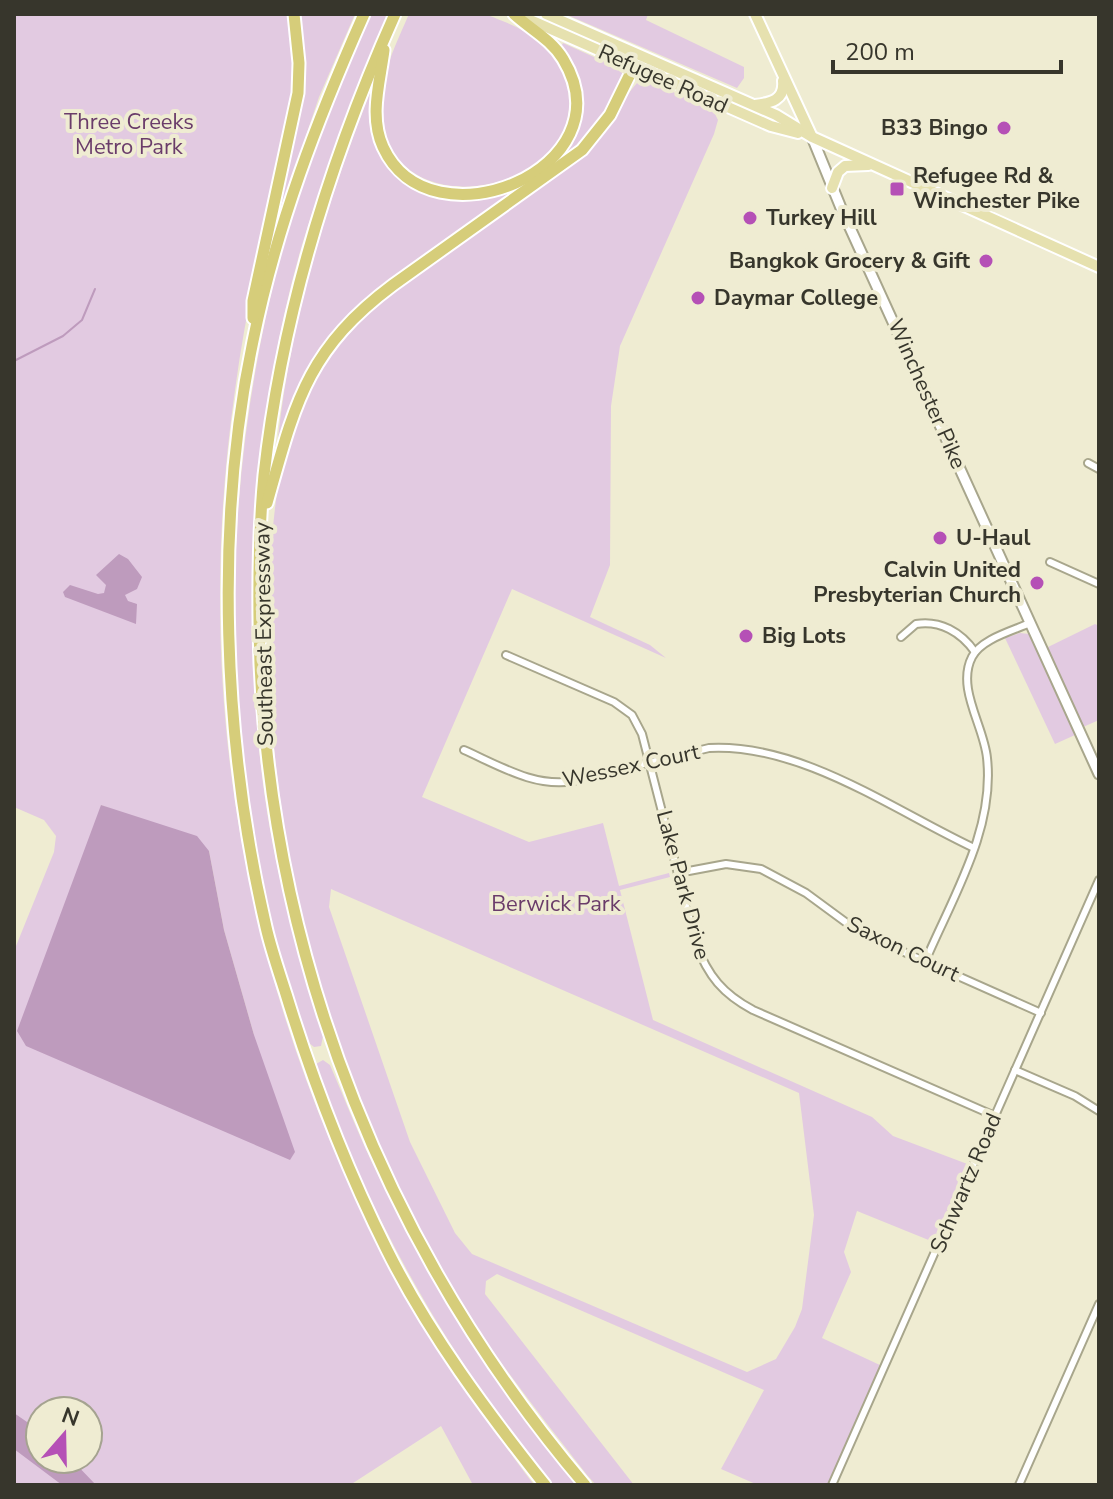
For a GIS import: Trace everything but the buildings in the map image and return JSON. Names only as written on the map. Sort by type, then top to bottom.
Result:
[{"type":"highway","points":[[253,339],[253,301],[298,93],[299,63],[294,14]]},
{"type":"highway","name":"Southeast Expressway","points":[[364,14],[300,171],[272,260],[253,339],[233,484],[228,605],[237,742],[247,827],[266,928],[306,1058],[326,1113],[388,1252],[456,1364],[545,1485]]},
{"type":"highway","name":"Southeast Expressway","points":[[395,14],[332,170],[294,299],[274,407],[261,527],[259,640],[268,770],[285,872],[309,970],[333,1048],[370,1144],[398,1203],[464,1323],[502,1380],[585,1485]]},
{"type":"highway","points":[[386,33],[376,110],[378,133],[387,154],[404,174],[435,191],[457,194],[487,192],[518,182],[546,166],[565,143],[575,114],[573,83],[562,57],[547,39],[514,14]]},
{"type":"highway","points":[[261,527],[291,419],[321,356],[341,331],[365,306],[582,150],[610,115],[634,66]]},
{"type":"main road","name":"Refugee Road","points":[[514,14],[771,126],[812,137]]},
{"type":"main road","name":"Refugee Road","points":[[546,14],[776,115],[812,137],[1099,267]]},
{"type":"main road","name":"Winchester Pike","points":[[755,14],[1099,774]]},
{"type":"main road","points":[[754,105],[772,102],[782,94],[781,71]]},
{"type":"main road","points":[[832,188],[838,172],[845,166],[877,166]]},
{"type":"street","points":[[1088,463],[1099,469]]},
{"type":"street","points":[[1050,562],[1099,584]]},
{"type":"street","points":[[925,962],[974,848],[987,800],[987,758],[968,672],[975,652],[988,642],[1030,623]]},
{"type":"street","points":[[901,637],[916,624],[939,625],[962,636],[975,652]]},
{"type":"street","name":"Lake Park Drive","points":[[506,655],[614,702],[632,715],[642,734],[650,762],[696,944],[707,970],[723,991],[734,1000],[995,1116]]},
{"type":"street","name":"Wessex Court","points":[[464,750],[529,779],[552,783],[574,781],[709,748],[729,747],[763,752],[800,764],[888,802],[974,848]]},
{"type":"street","name":"Saxon Court","points":[[678,873],[726,864],[761,869],[806,893],[859,932],[1041,1013]]},
{"type":"street","name":"Schwartz Road","points":[[832,1485],[1099,880]]},
{"type":"street","points":[[1015,1070],[1075,1096],[1099,1111]]},
{"type":"street","points":[[1019,1485],[1099,1304]]},
{"type":"green space","name":"Three Creeks Metro Park","points":[[14,14],[288,14],[293,39],[291,102],[243,341],[223,510],[220,628],[228,744],[245,859],[271,971],[307,1082],[352,1191],[414,1312],[534,1485],[473,1485],[441,1426],[350,1485],[14,1485],[14,951],[54,852],[56,836],[44,820],[14,807]],"holes":[[[101,805],[209,851],[224,930],[254,1035]]]},
{"type":"green space","points":[[300,14],[355,14],[319,97],[281,210],[278,209],[301,88]]},
{"type":"green space","points":[[369,14],[389,14],[342,128],[302,245],[272,376],[256,513],[253,650],[263,784],[280,880],[323,1036],[321,1046],[314,1047],[309,1043],[277,942],[254,839],[240,734],[235,628],[237,522],[248,417],[267,313],[293,211],[319,136]]},
{"type":"green space","points":[[409,14],[485,15],[523,31],[546,47],[563,72],[569,113],[554,146],[526,170],[490,184],[452,186],[417,175],[391,149],[380,107],[386,71]]},
{"type":"green space","points":[[565,14],[648,14],[646,20],[744,67],[744,78],[737,88]]},
{"type":"green space","points":[[563,43],[627,72],[595,128],[562,158],[560,156],[574,124],[578,105],[578,82],[561,47]]},
{"type":"green space","name":"Berwick Park","points":[[642,78],[713,110],[718,120],[620,346],[611,406],[610,565],[590,617],[650,645],[666,658],[512,589],[422,797],[529,842],[603,823],[619,886],[669,873],[670,877],[620,890],[653,1020],[872,1117],[893,1136],[970,1165],[936,1243],[857,1211],[844,1252],[851,1272],[822,1338],[882,1366],[830,1485],[758,1485],[721,1469],[764,1390],[497,1274],[486,1281],[485,1294],[634,1485],[596,1485],[587,1475],[519,1387],[457,1296],[388,1163],[358,1093],[310,948],[280,799],[271,717],[270,586],[274,512],[289,440],[317,372],[341,338],[370,310],[569,166]],"holes":[[[331,889],[799,1093],[814,1215],[802,1309],[776,1359],[747,1372],[472,1254],[455,1233],[410,1142],[329,907]]]},
{"type":"green space","points":[[371,90],[374,91],[379,146],[397,173],[430,193],[525,186],[359,307],[344,322],[311,367],[281,438],[278,438],[292,349],[313,261]]},
{"type":"green space","points":[[1095,624],[1099,626],[1099,720],[1083,727],[1046,648]]},
{"type":"green space","points":[[1020,633],[1029,634],[1075,735],[1055,744],[1005,638]]},
{"type":"green space","points":[[323,1060],[330,1065],[379,1177],[444,1299],[494,1376],[578,1485],[554,1485],[480,1388],[416,1287],[388,1235],[338,1126],[315,1069],[316,1064]]},
{"type":"shaded area","points":[[119,554],[128,559],[142,577],[137,589],[125,595],[128,601],[137,604],[136,624],[65,597],[63,592],[70,585],[104,593],[106,585],[96,575]]},
{"type":"shaded area","points":[[101,805],[197,836],[209,851],[224,930],[254,1035],[295,1152],[290,1160],[26,1046],[17,1031]]},
{"type":"shaded area","points":[[14,1413],[24,1420],[24,1456],[14,1449]]},
{"type":"shaded area","points":[[49,1475],[86,1475],[96,1485],[62,1485]]},
{"type":"waterway","points":[[14,361],[63,336],[82,320],[95,289]]},
{"type":"place","name":"B33 Bingo","points":[[1004,128]]},
{"type":"place","name":"Refugee Rd & Winchester Pike","points":[[897,189]]},
{"type":"place","name":"Turkey Hill","points":[[750,218]]},
{"type":"place","name":"Bangkok Grocery & Gift","points":[[986,261]]},
{"type":"place","name":"Daymar College","points":[[698,298]]},
{"type":"place","name":"U-Haul","points":[[940,538]]},
{"type":"place","name":"Calvin United Presbyterian Church","points":[[1037,583]]},
{"type":"place","name":"Big Lots","points":[[746,636]]}]
